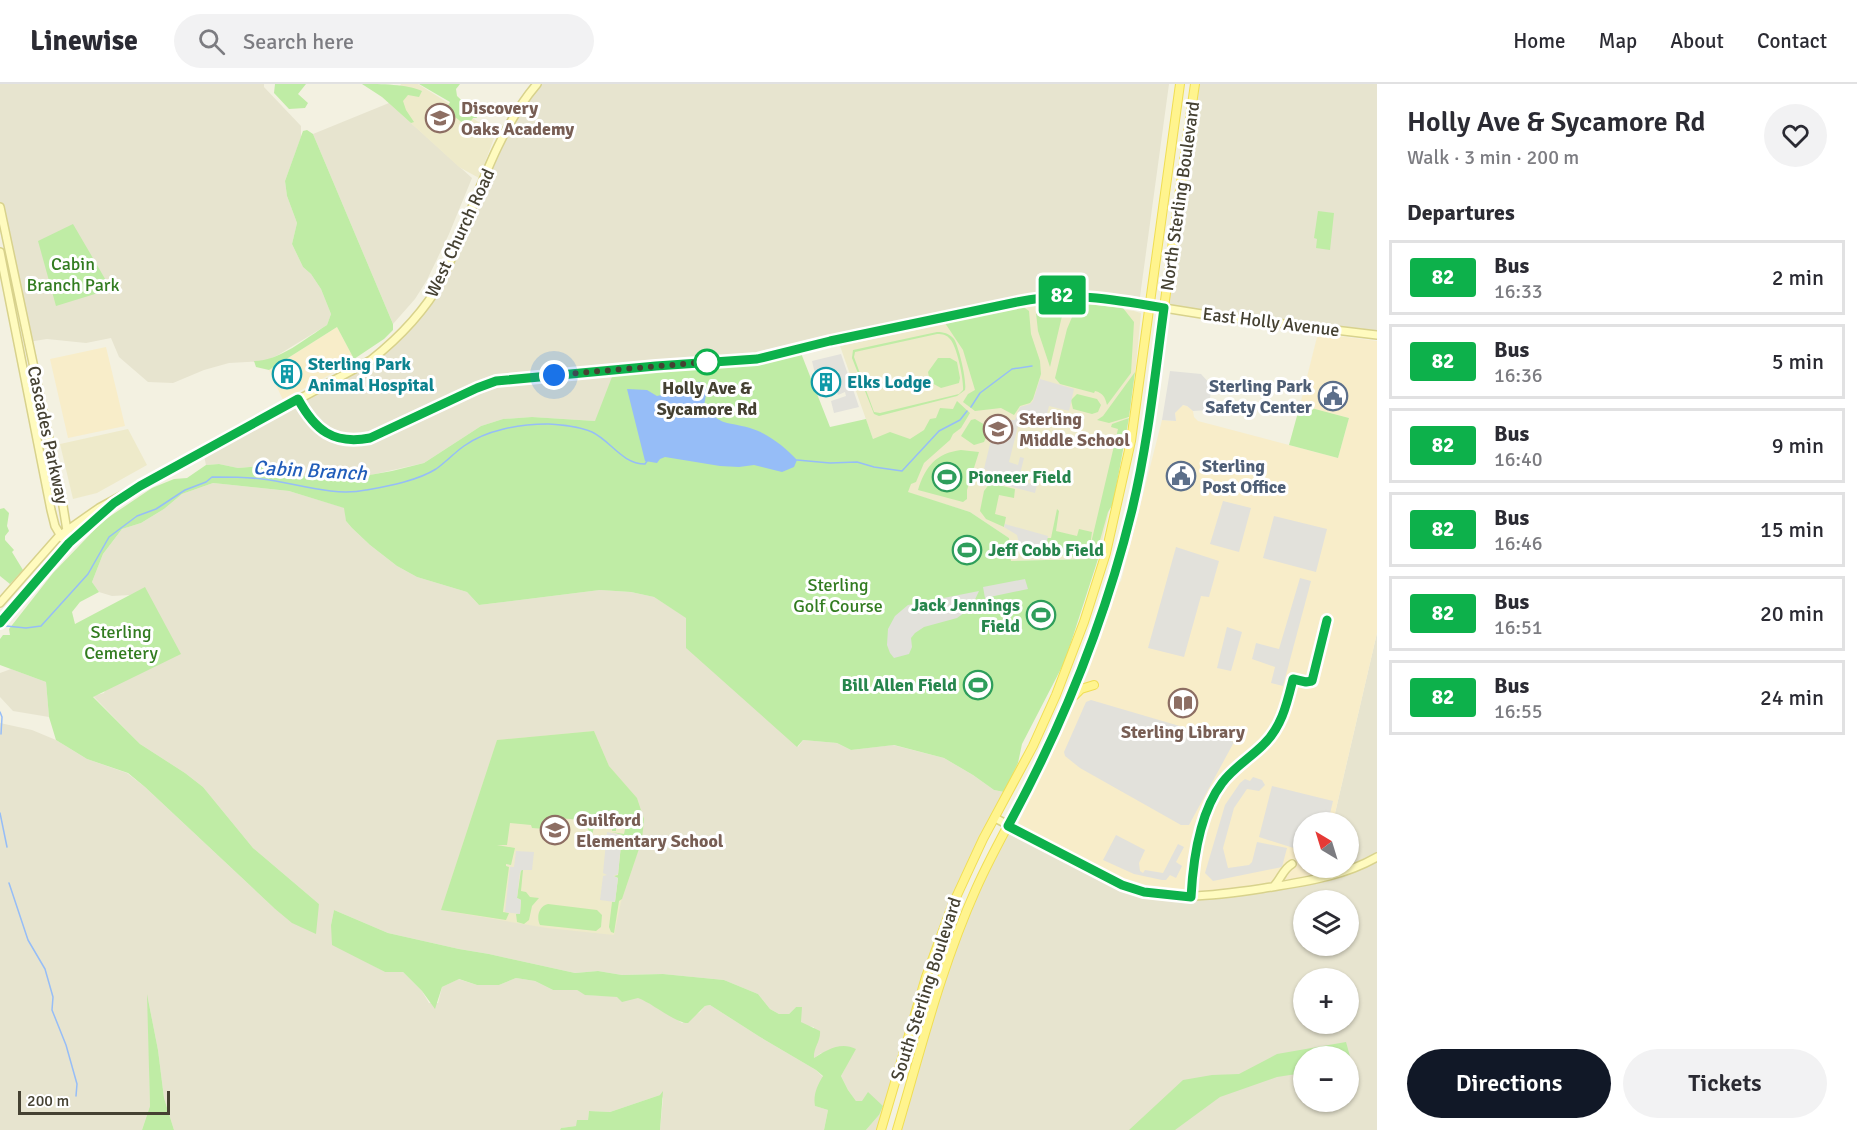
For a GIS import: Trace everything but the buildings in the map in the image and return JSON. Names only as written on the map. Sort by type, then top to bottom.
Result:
[{"type":"main road","name":"West Church Road","points":[[0,603],[59,536],[99,508],[371,360],[403,333],[422,311],[445,273],[510,122],[537,84]]},
{"type":"main road","name":"North Sterling Boulevard","points":[[1150,305],[1180,84]]},
{"type":"main road","name":"North Sterling Boulevard","points":[[1164,308],[1195,84]]},
{"type":"main road","name":"Cascades Parkway","points":[[0,207],[69,543]]},
{"type":"main road","name":"Cascades Parkway","points":[[0,252],[42,465],[59,536]]},
{"type":"main road","name":"East Holly Avenue","points":[[298,399],[307,415],[322,431],[339,438],[356,441],[370,438],[496,381],[757,359],[830,341],[1045,297],[1089,296],[1164,308],[1377,335]]},
{"type":"main road","name":"South Sterling Boulevard","points":[[881,1130],[926,976],[942,933],[967,871],[1033,746],[1065,675],[1100,573],[1117,510],[1129,452],[1150,305]]},
{"type":"main road","name":"South Sterling Boulevard","points":[[897,1130],[951,951],[977,886],[1044,756],[1070,699],[1109,595],[1133,508],[1149,418],[1164,308]]},
{"type":"main road","name":"West Church Road","points":[[0,623],[69,543],[114,503],[140,486]]},
{"type":"main road","points":[[59,536],[69,543]]},
{"type":"main road","points":[[1070,699],[1081,689],[1094,685]]},
{"type":"main road","points":[[995,818],[1122,885],[1172,897],[1206,897],[1327,877],[1355,869],[1377,858]]},
{"type":"main road","points":[[1274,886],[1280,880],[1285,868],[1292,864]]},
{"type":"shaded area","points":[[0,84],[264,84],[264,87],[301,126],[301,137],[285,181],[287,196],[297,223],[292,244],[303,267],[321,289],[331,314],[327,325],[265,361],[229,363],[204,370],[173,383],[148,382],[119,357],[111,338],[86,343],[47,339],[28,342],[0,207]]},
{"type":"shaded area","name":"Discovery Oaks Academy","points":[[401,84],[418,84],[496,133],[479,178],[459,167],[389,103]]},
{"type":"shaded area","points":[[537,84],[1169,84],[1139,304],[1057,295],[830,341],[595,421],[532,417],[503,419],[481,426],[424,463],[362,477],[336,481],[310,478],[287,470],[261,466],[238,468],[219,464],[206,465],[203,451],[371,360],[432,298],[501,140]]},
{"type":"shaded area","points":[[1195,84],[1377,84],[1377,335],[1164,308]]},
{"type":"shaded area","points":[[389,103],[472,178],[427,280],[415,299],[393,324],[313,134]]},
{"type":"shaded area","name":"Sterling Middle School","points":[[1057,303],[1081,304],[1141,313],[1136,365],[1119,469],[1098,558],[1011,561],[1009,538],[970,512],[890,487],[840,346],[1019,308]]},
{"type":"shaded area","points":[[337,327],[355,361],[283,400],[269,370]]},
{"type":"shaded area","points":[[1323,334],[1377,341],[1377,633],[1335,812],[1293,812],[1293,878],[1304,878],[1208,894],[1160,891],[1124,882],[1017,826],[1070,715],[1121,581],[1162,420],[1176,421],[1175,413],[1183,405],[1193,411],[1198,421],[1338,458],[1349,418],[1300,405],[1317,337]]},
{"type":"shaded area","points":[[106,347],[125,426],[68,438],[50,359]]},
{"type":"shaded area","points":[[841,354],[859,407],[834,413],[831,401],[846,396],[845,392],[838,395],[835,387],[842,383],[838,371],[816,378],[812,361]]},
{"type":"shaded area","points":[[1170,371],[1201,374],[1212,386],[1208,410],[1193,411],[1183,405],[1175,413],[1176,421],[1162,420]]},
{"type":"shaded area","points":[[1040,379],[1074,389],[1069,411],[1049,406],[1044,426],[1023,422],[1018,426],[1009,462],[1018,465],[1020,457],[1024,458],[1019,478],[1021,481],[1037,485],[1035,493],[990,481],[989,471],[984,469],[996,419],[1015,420],[1020,407],[1033,401]]},
{"type":"shaded area","points":[[128,429],[147,465],[97,493],[73,499],[60,444]]},
{"type":"shaded area","points":[[213,483],[289,491],[345,508],[346,521],[352,528],[397,566],[417,577],[467,592],[479,605],[600,590],[631,592],[654,597],[687,618],[798,747],[803,740],[837,743],[851,750],[893,745],[944,758],[994,790],[1008,793],[952,906],[881,1130],[866,1130],[879,1115],[862,1102],[856,1101],[841,1076],[852,1054],[821,1053],[813,1059],[814,1027],[806,1026],[801,1022],[801,1007],[796,1007],[789,1014],[779,1014],[770,1009],[758,994],[724,980],[663,974],[622,975],[598,971],[575,973],[459,949],[388,933],[334,910],[331,925],[361,959],[385,972],[403,972],[422,991],[429,1003],[438,1003],[442,987],[458,979],[477,985],[499,985],[516,978],[535,981],[553,990],[577,990],[586,995],[638,997],[682,1023],[700,1012],[705,1006],[710,1005],[816,1070],[823,1077],[815,1106],[828,1110],[824,1130],[660,1130],[663,1098],[660,1095],[610,1112],[589,1111],[588,1120],[560,1130],[174,1130],[164,1098],[148,999],[150,1106],[142,1130],[0,1130],[0,723],[32,730],[56,740],[87,759],[127,773],[145,787],[274,908],[317,911],[319,904],[253,848],[203,787],[140,744],[93,696],[104,693],[145,588],[130,595],[112,596],[99,592],[92,582],[103,554],[122,529],[141,523],[164,509],[182,494]]},
{"type":"shaded area","points":[[1223,501],[1251,508],[1239,552],[1210,544]]},
{"type":"shaded area","points":[[1274,516],[1327,529],[1316,572],[1263,558]]},
{"type":"shaded area","points":[[1005,524],[1048,536],[1045,553],[1021,551],[1017,535],[1004,527]]},
{"type":"shaded area","points":[[1176,547],[1219,561],[1209,597],[1201,596],[1184,657],[1148,648]]},
{"type":"shaded area","points":[[1300,578],[1311,581],[1283,686],[1271,683],[1275,667],[1252,659],[1256,643],[1279,649]]},
{"type":"shaded area","points":[[1025,579],[1028,589],[985,598],[983,587]]},
{"type":"shaded area","points":[[979,591],[971,608],[957,618],[924,627],[915,633],[911,638],[912,647],[909,654],[894,658],[890,653],[887,645],[888,629],[895,616],[908,605]]},
{"type":"shaded area","points":[[1227,627],[1242,632],[1231,671],[1217,668]]},
{"type":"shaded area","points":[[1377,633],[1377,854],[1359,863],[1359,812],[1335,812]]},
{"type":"shaded area","points":[[11,669],[46,682],[49,717],[13,711],[0,697],[0,673]]},
{"type":"shaded area","points":[[1091,700],[1234,742],[1189,825],[1181,825],[1080,768],[1065,756],[1064,752],[1086,702]]},
{"type":"shaded area","name":"Guilford Elementary School","points":[[594,731],[609,766],[637,798],[644,819],[642,840],[621,902],[614,935],[547,928],[441,910],[497,740]]},
{"type":"shaded area","points":[[1253,777],[1262,780],[1265,785],[1259,791],[1247,789],[1234,808],[1223,848],[1228,868],[1249,865],[1252,862],[1257,842],[1287,848],[1282,867],[1213,881],[1205,873],[1225,805],[1240,783],[1245,779],[1250,781]]},
{"type":"shaded area","points":[[1272,786],[1333,801],[1330,812],[1293,812],[1293,848],[1259,837]]},
{"type":"shaded area","points":[[1008,826],[1122,885],[1172,896],[1319,878],[1359,878],[1359,864],[1377,857],[1377,1130],[897,1130],[944,971]]},
{"type":"shaded area","points":[[607,832],[622,835],[618,874],[613,876],[618,878],[615,902],[600,900],[603,876],[607,875],[603,873]]},
{"type":"shaded area","points":[[1116,835],[1145,850],[1139,863],[1140,871],[1143,873],[1145,870],[1163,873],[1178,844],[1184,847],[1176,862],[1182,866],[1176,878],[1170,875],[1166,880],[1162,880],[1134,874],[1103,860]]},
{"type":"shaded area","points":[[516,851],[534,852],[532,870],[520,872],[517,898],[521,900],[520,914],[505,912],[510,867],[514,867]]},
{"type":"green space","points":[[275,84],[306,84],[298,94],[308,103],[305,108],[289,109],[274,93]]},
{"type":"green space","points":[[362,84],[385,84],[422,91],[419,97],[408,95],[403,101],[414,122],[411,123],[382,97]]},
{"type":"green space","points":[[419,84],[460,84],[456,89],[457,96],[476,114],[477,118],[464,124],[446,110],[450,102]]},
{"type":"green space","points":[[307,130],[313,134],[393,324],[393,330],[384,339],[354,359],[337,327],[269,370],[256,367],[254,361],[273,357],[292,348],[327,325],[331,314],[321,289],[303,267],[292,244],[297,223],[287,196],[285,181],[303,131]]},
{"type":"green space","points":[[1318,211],[1334,213],[1330,250],[1316,248],[1317,239],[1314,238]]},
{"type":"green space","name":"Cabin Branch Park","points":[[73,224],[111,289],[56,306],[38,241]]},
{"type":"green space","points":[[1078,303],[1123,308],[1134,322],[1131,373],[1107,405],[1100,393],[1060,384],[1055,378],[1067,329]]},
{"type":"green space","points":[[1021,305],[1029,311],[1031,334],[1040,361],[1041,374],[1033,399],[1030,403],[1020,406],[1014,415],[1001,408],[975,411],[963,402],[968,394],[975,390],[963,350],[945,323]]},
{"type":"green space","points":[[1054,305],[1061,310],[1062,316],[1050,367],[1038,331],[1036,313],[1042,306]]},
{"type":"green space","points":[[937,332],[946,333],[954,339],[958,349],[964,372],[965,390],[957,396],[879,416],[874,414],[852,358],[853,350]],"holes":[[[937,334],[945,335],[953,343],[961,371],[963,390],[959,394],[880,413],[874,412],[854,357],[855,352]]]},
{"type":"green space","name":"Sterling Golf Course","points":[[799,348],[830,427],[866,419],[873,439],[890,432],[910,439],[924,430],[930,419],[936,418],[940,408],[953,409],[957,401],[970,413],[950,440],[924,463],[916,482],[911,484],[908,492],[970,512],[1009,538],[1011,561],[1088,559],[1045,553],[1047,538],[1051,538],[1057,509],[1059,511],[1056,531],[1077,536],[1079,529],[1092,532],[1095,558],[1098,559],[1065,661],[1022,744],[1018,763],[1004,792],[994,790],[944,758],[894,745],[851,750],[837,743],[803,740],[797,747],[686,648],[686,618],[654,597],[631,592],[600,590],[479,605],[467,592],[417,577],[397,566],[352,528],[346,521],[344,508],[289,491],[213,483],[182,494],[164,509],[141,523],[122,529],[103,554],[92,582],[99,592],[80,602],[72,612],[75,624],[145,587],[181,654],[93,697],[140,744],[203,787],[253,848],[319,904],[316,934],[292,923],[274,908],[128,773],[87,759],[56,740],[49,717],[46,682],[0,665],[0,639],[3,635],[10,635],[9,629],[53,573],[103,521],[152,488],[174,479],[187,478],[206,465],[219,464],[238,468],[261,466],[287,470],[310,478],[336,481],[392,471],[424,463],[481,426],[503,419],[532,417],[595,421],[615,369],[757,359]]},
{"type":"green space","points":[[938,358],[950,358],[957,362],[959,383],[941,388],[930,382],[928,372]]},
{"type":"green space","points":[[1135,372],[1129,417],[1109,423],[1097,420],[1103,416]]},
{"type":"green space","points":[[1077,394],[1097,399],[1101,405],[1098,412],[1092,414],[1073,409],[1071,400]]},
{"type":"green space","points":[[1300,405],[1349,418],[1338,458],[1289,445]]},
{"type":"green space","points":[[1129,418],[1113,504],[1108,512],[1095,558],[1092,539],[1118,429],[1111,427],[1112,424]]},
{"type":"green space","points":[[975,419],[990,428],[984,442],[974,445],[961,436],[971,420]]},
{"type":"green space","name":"Pioneer Field","points":[[961,450],[979,452],[967,490],[967,499],[963,502],[918,490],[924,474],[933,462],[945,454]]},
{"type":"green space","points":[[990,483],[1015,489],[1014,498],[999,495],[995,514],[1006,517],[1004,527],[986,519],[980,511],[984,491]]},
{"type":"green space","points":[[4,508],[9,513],[7,526],[9,531],[5,540],[14,550],[12,552],[23,570],[10,584],[0,576],[0,509]]},
{"type":"green space","name":"Guilford Elementary School","points":[[594,731],[609,766],[637,798],[644,819],[642,840],[622,899],[619,901],[614,933],[609,927],[612,902],[615,902],[618,878],[614,876],[618,875],[622,835],[612,832],[624,834],[626,825],[616,823],[616,831],[612,831],[613,823],[603,821],[602,828],[594,827],[592,835],[581,820],[547,817],[545,829],[510,823],[507,845],[497,845],[515,848],[511,865],[506,864],[509,867],[503,912],[509,913],[506,920],[441,910],[497,740]]},
{"type":"green space","points":[[521,870],[523,870],[521,891],[526,892],[530,897],[539,898],[532,906],[529,920],[524,924],[517,922],[516,914],[520,913],[521,900],[517,898]]},
{"type":"green space","points":[[548,904],[597,910],[602,915],[601,927],[596,931],[540,925],[539,912]]},
{"type":"green space","points":[[334,910],[388,933],[459,949],[575,973],[598,971],[622,975],[663,974],[724,980],[758,994],[770,1009],[779,1014],[789,1014],[796,1007],[802,1007],[801,1022],[820,1031],[814,1058],[839,1046],[856,1049],[841,1076],[856,1101],[862,1101],[868,1092],[883,1106],[879,1115],[866,1130],[824,1130],[828,1110],[815,1106],[816,1091],[823,1076],[710,1005],[705,1006],[688,1023],[671,1017],[638,998],[622,1002],[617,997],[585,995],[577,990],[553,990],[535,981],[516,978],[499,985],[477,985],[459,979],[442,987],[435,1009],[422,991],[403,972],[385,972],[332,945],[331,925]]},
{"type":"green space","points":[[147,994],[158,1050],[164,1098],[174,1130],[142,1130],[150,1106]]},
{"type":"green space","points":[[1346,1042],[1347,1046],[1323,1046]]},
{"type":"green space","points":[[1293,1051],[1293,1075],[1277,1077],[1220,1097],[1175,1130],[1129,1130],[1183,1080],[1212,1075],[1239,1074],[1277,1054]]},
{"type":"green space","points":[[663,1091],[660,1130],[560,1130],[576,1126],[577,1120],[588,1120],[589,1111],[610,1112],[660,1095]]},
{"type":"water","points":[[701,382],[707,389],[704,406],[715,417],[756,430],[769,437],[797,460],[794,467],[782,472],[754,465],[720,466],[665,457],[657,463],[645,461],[627,389],[647,390],[657,396],[673,392],[683,384]]},
{"type":"waterway","points":[[971,407],[980,393],[1012,369],[1032,366]]},
{"type":"waterway","points":[[797,460],[830,463],[857,462],[902,471],[939,431],[960,420],[967,411]]},
{"type":"waterway","name":"Cabin Branch","points":[[6,626],[26,628],[41,626],[88,574],[109,537],[137,516],[156,509],[185,490],[206,482],[212,477],[262,479],[340,492],[366,490],[420,477],[440,466],[464,446],[482,436],[504,429],[537,424],[564,425],[587,430],[599,436],[630,460],[645,464],[647,461]]},
{"type":"waterway","points":[[0,712],[1,734]]},
{"type":"waterway","points":[[0,813],[7,847]]},
{"type":"waterway","points":[[9,883],[28,940],[45,969],[53,997],[52,1010],[66,1045],[77,1084],[76,1096]]},
{"type":"bus line","name":"82","points":[[0,623],[69,543],[114,503],[140,486],[298,399],[307,415],[322,431],[339,438],[356,441],[370,438],[496,381],[757,359],[830,341],[1057,295],[1089,296],[1164,308],[1149,418],[1133,508],[1109,595],[1070,699],[1008,826],[1122,885],[1172,897],[1191,897],[1199,837],[1209,806],[1222,783],[1272,735],[1285,710],[1293,679],[1312,681],[1327,620]]},
{"type":"place","name":"Discovery Oaks Academy","points":[[440,118]]},
{"type":"place","name":"Holly Ave & Sycamore Rd","points":[[707,362]]},
{"type":"place","name":"Sterling Park Animal Hospital","points":[[287,374]]},
{"type":"place","name":"Elks Lodge","points":[[826,382]]},
{"type":"place","name":"Sterling Park Safety Center","points":[[1333,396]]},
{"type":"place","name":"Sterling Middle School","points":[[998,429]]},
{"type":"place","name":"Sterling Post Office","points":[[1181,476]]},
{"type":"place","name":"Pioneer Field","points":[[947,477]]},
{"type":"place","name":"Jeff Cobb Field","points":[[967,550]]},
{"type":"place","name":"Jack Jennings Field","points":[[1041,615]]},
{"type":"place","name":"Bill Allen Field","points":[[978,685]]},
{"type":"place","name":"Sterling Library","points":[[1183,703]]},
{"type":"place","name":"Guilford Elementary School","points":[[555,830]]},
{"type":"route","points":[[554,375],[707,362]]},
{"type":"park label","name":"Sterling Cemetery","points":[[121,642]]}]
